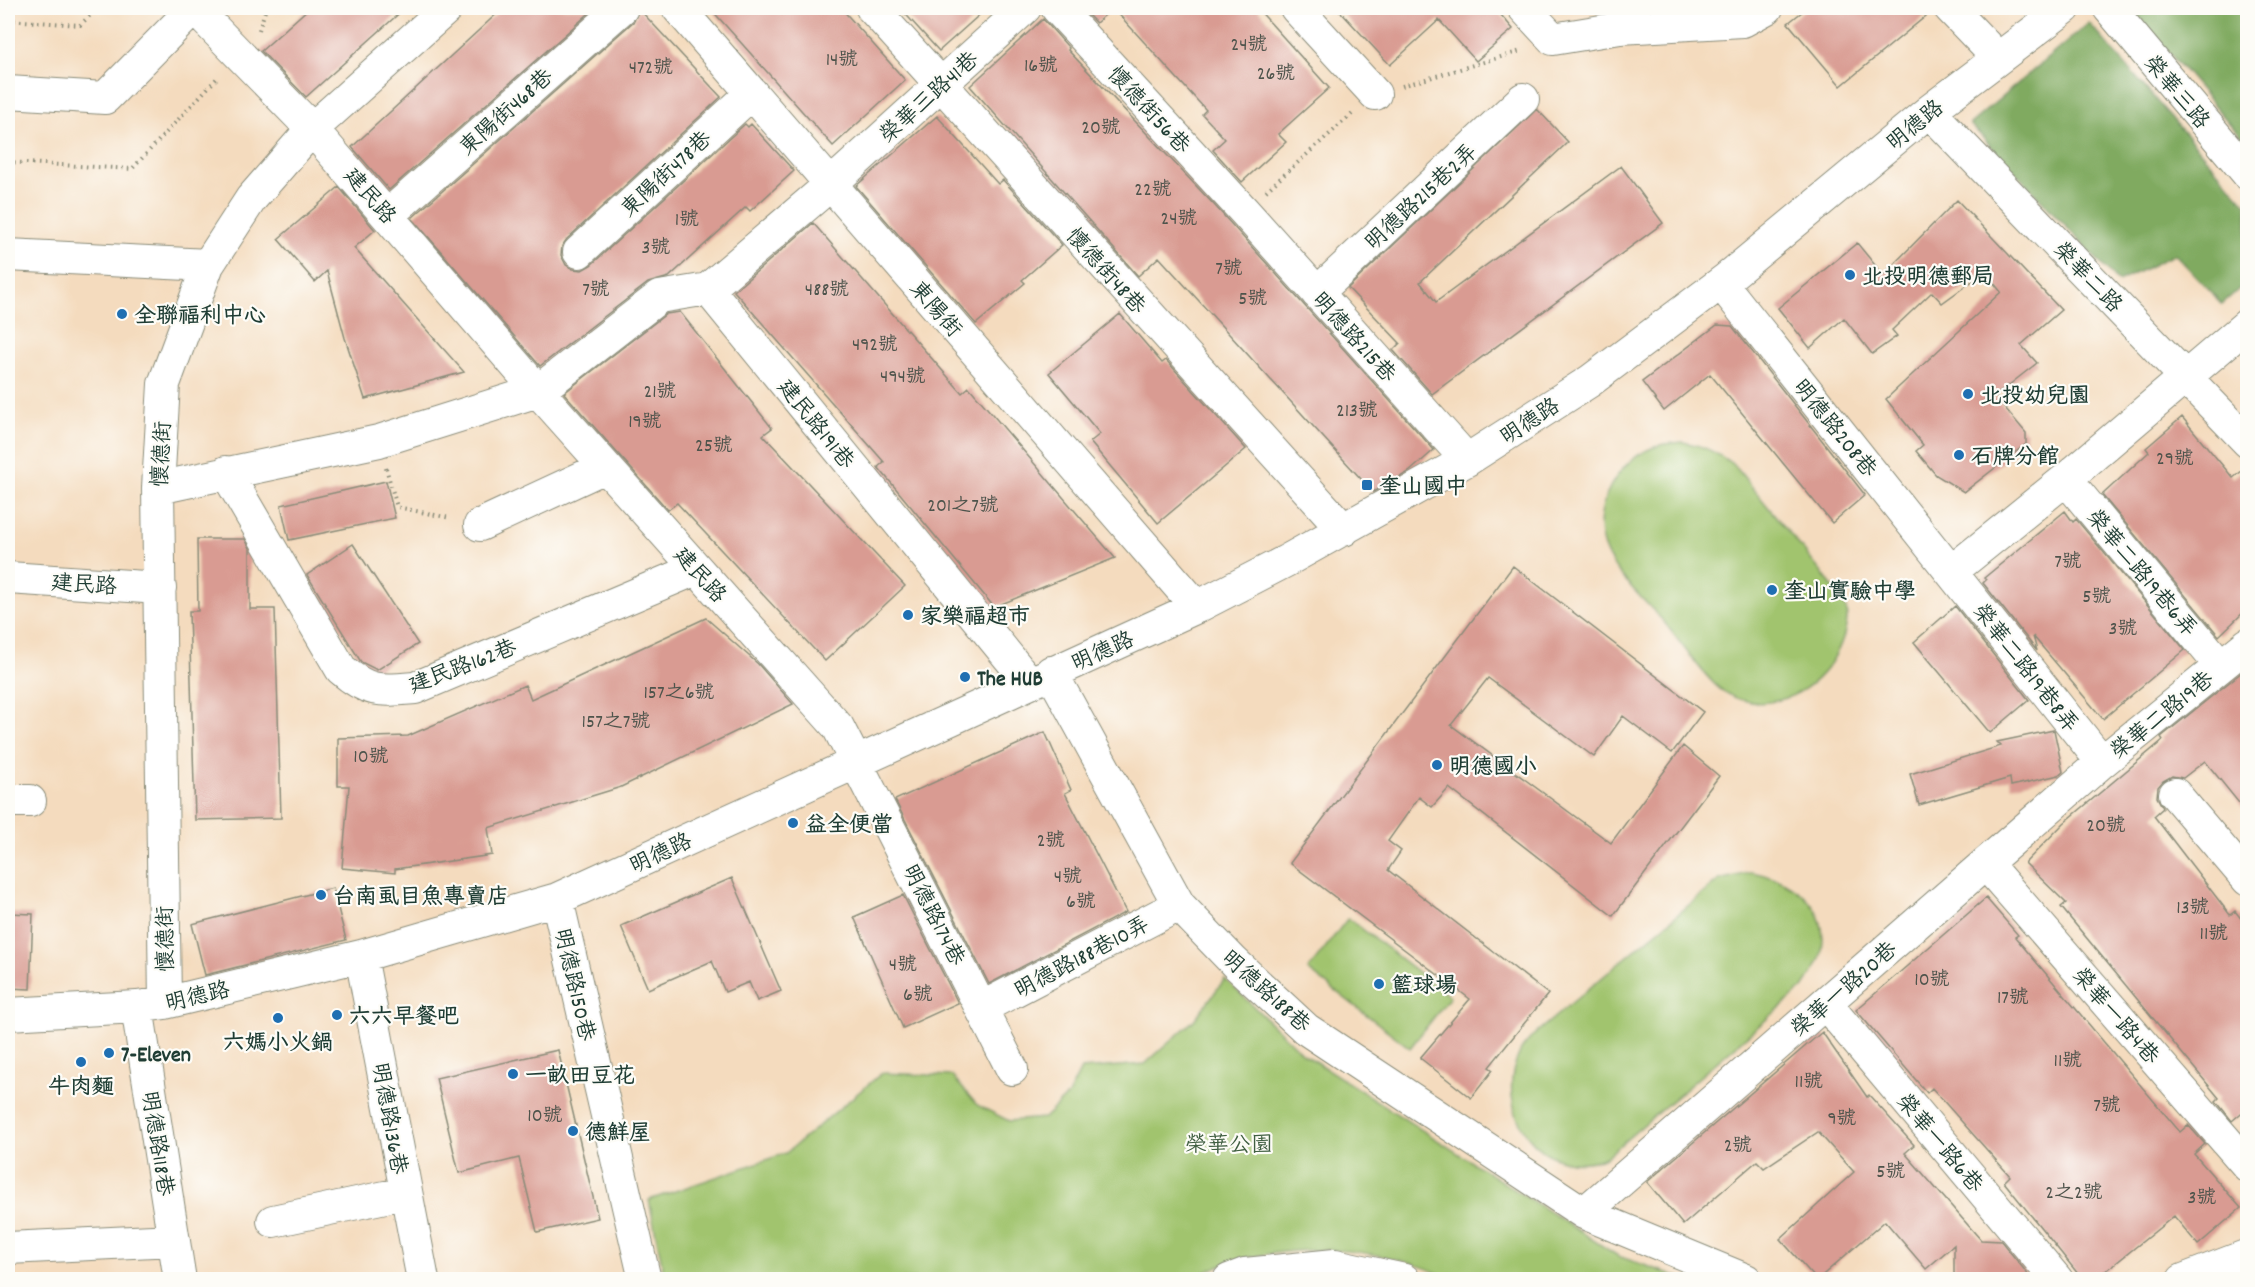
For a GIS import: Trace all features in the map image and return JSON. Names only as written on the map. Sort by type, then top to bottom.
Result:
[{"type":"street","name":"建民路","points":[[194,8],[312,129],[388,215],[538,391],[838,727],[857,761]]},
{"type":"street","points":[[8,92],[105,98],[194,8]]},
{"type":"street","name":"懷德街","points":[[151,1005],[160,588],[158,488],[164,384],[208,265],[251,199],[312,129],[447,8]]},
{"type":"street","name":"東陽街468巷","points":[[388,215],[622,8]]},
{"type":"street","name":"東陽街","points":[[678,8],[1197,607]]},
{"type":"street","name":"懷德街48巷","points":[[872,8],[940,86],[1344,530]]},
{"type":"street","name":"榮華三路41巷","points":[[830,185],[1025,8]]},
{"type":"street","name":"懷德街56巷","points":[[1057,8],[1244,211]]},
{"type":"street","points":[[1296,8],[1375,94]]},
{"type":"street","points":[[1524,8],[1553,39],[1620,28],[1743,21],[1767,8]]},
{"type":"street","points":[[1950,8],[1997,57]]},
{"type":"street","name":"明德路","points":[[8,1014],[151,1005],[361,956],[556,899],[1197,607],[1344,530],[1467,460],[1590,381],[1720,283],[1997,57],[2065,8]]},
{"type":"street","name":"榮華三路","points":[[2109,8],[2247,174]]},
{"type":"street","name":"東陽街478巷","points":[[579,252],[752,93]]},
{"type":"street","name":"明德路215巷2弄","points":[[1317,293],[1523,99]]},
{"type":"street","name":"榮華二路","points":[[1929,111],[2247,442]]},
{"type":"street","points":[[158,488],[379,441],[538,391],[659,297],[708,289],[830,185]]},
{"type":"street","name":"明德路215巷","points":[[1244,211],[1467,460]]},
{"type":"street","points":[[8,255],[208,265]]},
{"type":"street","name":"明德路208巷","points":[[1720,283],[1952,572]]},
{"type":"street","name":"建民路191巷","points":[[708,289],[1040,677]]},
{"type":"street","points":[[1952,572],[2247,324]]},
{"type":"street","points":[[480,525],[605,467]]},
{"type":"street","name":"建民路162巷","points":[[226,472],[341,669],[357,683],[379,691],[415,688],[696,569]]},
{"type":"street","name":"榮華二路19巷6弄","points":[[2066,478],[2220,666]]},
{"type":"street","name":"榮華二路19巷8弄","points":[[1952,572],[2102,762]]},
{"type":"street","name":"建民路","points":[[8,578],[160,588]]},
{"type":"street","name":"榮華二路19巷","points":[[2102,762],[2247,644]]},
{"type":"street","name":"明德路188巷","points":[[1040,677],[1179,905],[1233,962],[1306,1029],[1584,1213],[1746,1280]]},
{"type":"street","name":"明德路174巷","points":[[857,761],[1012,1068]]},
{"type":"street","name":"榮華一路20巷","points":[[1584,1213],[2102,762]]},
{"type":"street","points":[[2175,794],[2247,880]]},
{"type":"street","name":"榮華一路4巷","points":[[1986,864],[2247,1166]]},
{"type":"street","name":"明德路150巷","points":[[556,899],[645,1280]]},
{"type":"street","name":"明德路188巷10弄","points":[[983,1007],[1179,905]]},
{"type":"street","name":"明德路136巷","points":[[361,956],[423,1280]]},
{"type":"street","name":"榮華一路6巷","points":[[1826,1004],[2057,1280]]},
{"type":"street","name":"明德路118巷","points":[[151,1005],[180,1280]]},
{"type":"street","points":[[273,1221],[405,1193]]},
{"type":"street","points":[[8,1248],[174,1240]]},
{"type":"street","points":[[2183,1280],[2247,1255]]},
{"type":"street","points":[[1229,1280],[1245,1274],[1335,1265],[1404,1280]]},
{"type":"path","points":[[8,20],[80,25],[98,8]]},
{"type":"path","points":[[8,162],[132,169],[239,55]]},
{"type":"path","points":[[379,441],[397,507],[480,525]]},
{"type":"green space","points":[[2131,8],[2247,8],[2247,144]]},
{"type":"green space","points":[[2089,23],[2247,205],[2247,282],[2222,304],[2175,254],[2118,282],[1970,124]]},
{"type":"green space","points":[[1684,442],[1711,451],[1735,466],[1838,593],[1845,606],[1846,627],[1835,656],[1817,679],[1793,695],[1779,700],[1751,702],[1723,691],[1709,679],[1664,622],[1624,578],[1606,552],[1601,536],[1600,520],[1603,503],[1619,473],[1645,451],[1664,444]]},
{"type":"green space","points":[[1752,872],[1793,888],[1804,896],[1820,919],[1823,933],[1821,955],[1803,988],[1606,1157],[1582,1162],[1561,1160],[1543,1150],[1528,1136],[1517,1118],[1512,1097],[1513,1074],[1524,1046],[1538,1031],[1719,880]]},
{"type":"green space","name":"籃球場","points":[[1348,918],[1450,997],[1410,1048],[1308,970]]},
{"type":"green space","name":"榮華公園","points":[[1225,979],[1302,1053],[1618,1256],[1684,1279],[1451,1279],[1399,1260],[1371,1254],[1316,1250],[1261,1255],[1233,1261],[1217,1266],[1191,1280],[665,1279],[649,1200],[786,1153],[882,1073],[952,1076],[977,1105],[1009,1121],[1044,1118],[1068,1095],[1081,1069],[1145,1064],[1194,1020]]},
{"type":"building","points":[[309,8],[405,8],[306,97],[261,51]]},
{"type":"building","points":[[503,8],[595,8],[389,190],[352,147]]},
{"type":"building","points":[[710,8],[841,8],[905,80],[833,146]]},
{"type":"building","points":[[900,8],[987,8],[939,51]]},
{"type":"building","points":[[1081,8],[1113,8],[1096,23]]},
{"type":"building","points":[[1113,8],[1257,8],[1329,88],[1278,134],[1286,142],[1242,182],[1213,150],[1225,139],[1202,114],[1206,110]]},
{"type":"building","points":[[1337,8],[1495,8],[1513,29],[1476,61],[1439,20],[1390,65]]},
{"type":"building","points":[[1807,8],[1933,8],[1841,86],[1788,23]]},
{"type":"building","points":[[639,9],[721,97],[567,239],[562,246],[561,255],[566,265],[582,270],[591,265],[745,124],[748,127],[751,124],[794,171],[750,211],[746,207],[669,277],[648,283],[540,366],[412,218],[634,21]]},
{"type":"building","points":[[1043,19],[1069,48],[1068,50],[1216,207],[1434,450],[1409,472],[1373,492],[1159,257],[1138,276],[970,86]]},
{"type":"building","points":[[1537,109],[1568,142],[1420,282],[1436,302],[1621,166],[1663,223],[1432,394],[1393,350],[1400,343],[1348,288]]},
{"type":"building","points":[[937,116],[998,184],[1003,180],[1062,245],[1022,280],[1025,283],[976,324],[856,186]]},
{"type":"building","points":[[339,187],[375,230],[354,248],[464,372],[365,399],[345,338],[327,271],[315,282],[278,239]]},
{"type":"building","points":[[1957,200],[2061,310],[2021,345],[2037,363],[1995,396],[2026,433],[2026,444],[1964,492],[1936,475],[1916,451],[1923,445],[1886,399],[2001,292],[1985,272],[1942,303],[1932,292],[1892,330],[1897,336],[1872,354],[1844,318],[1810,348],[1778,308],[1857,243],[1883,275]]},
{"type":"building","points":[[813,223],[962,393],[969,387],[1115,558],[994,607],[878,467],[884,462],[734,291]]},
{"type":"building","points":[[680,312],[772,428],[763,435],[905,586],[825,661],[677,503],[668,510],[564,393],[666,314]]},
{"type":"building","points":[[1120,314],[1162,363],[1166,360],[1246,449],[1158,523],[1090,442],[1100,434],[1049,373]]},
{"type":"building","points":[[1717,325],[1732,326],[1865,495],[1832,523],[1710,374],[1664,411],[1642,382]]},
{"type":"building","points":[[2182,417],[2233,478],[2247,467],[2247,609],[2219,636],[2102,495],[2149,452],[2146,448]]},
{"type":"building","points":[[386,481],[395,518],[289,540],[281,505]]},
{"type":"building","points":[[2065,511],[2073,522],[2076,519],[2185,650],[2103,719],[2033,636],[2037,651],[1983,583],[1986,580],[1984,578]]},
{"type":"building","points":[[197,539],[245,539],[250,548],[250,609],[275,609],[281,818],[195,820],[189,611],[198,611]]},
{"type":"building","points":[[353,544],[418,644],[377,670],[361,662],[307,575]]},
{"type":"building","points":[[1513,566],[1703,712],[1672,753],[1623,716],[1594,757],[1488,678],[1451,725],[1611,843],[1683,746],[1719,776],[1613,916],[1449,788],[1432,807],[1419,797],[1388,841],[1401,851],[1388,870],[1548,994],[1489,1067],[1493,1070],[1471,1098],[1420,1058],[1470,999],[1290,863]]},
{"type":"building","points":[[1955,606],[2029,700],[1990,733],[1914,642]]},
{"type":"building","points":[[706,618],[758,664],[793,704],[621,787],[488,828],[492,855],[395,869],[395,873],[342,868],[349,786],[338,786],[338,738],[408,736],[525,685],[531,699]]},
{"type":"building","points":[[2247,668],[2247,813],[2205,761],[2183,778],[2172,776],[2163,781],[2158,787],[2157,797],[2163,808],[2154,816],[2230,915],[2235,911],[2247,926],[2247,1108],[2232,1121],[2216,1101],[2219,1098],[2061,907],[2066,903],[2025,863],[2064,823],[2163,740],[2161,737]]},
{"type":"building","points":[[2054,730],[2063,772],[2059,775],[2011,786],[2010,778],[1919,805],[1910,774],[2001,746],[1997,742]]},
{"type":"building","points":[[1045,732],[1071,790],[1065,793],[1126,912],[989,984],[895,800]]},
{"type":"building","points":[[732,878],[781,991],[757,1001],[749,982],[725,992],[712,961],[648,989],[621,926]]},
{"type":"building","points":[[333,888],[346,940],[205,975],[192,924]]},
{"type":"building","points":[[903,895],[958,1003],[903,1028],[854,917]]},
{"type":"building","points":[[1986,898],[2018,935],[2015,937],[2180,1132],[2188,1125],[2205,1144],[2194,1154],[2241,1208],[2198,1245],[2174,1216],[2095,1280],[2083,1280],[2004,1182],[2010,1176],[1932,1088],[1927,1093],[1856,1010]]},
{"type":"building","points":[[8,913],[33,914],[30,989],[8,988]]},
{"type":"building","points":[[1822,1032],[1867,1097],[1869,1095],[1914,1145],[1905,1153],[1981,1240],[2001,1241],[2027,1273],[2028,1280],[1954,1280],[1954,1245],[1926,1269],[1885,1221],[1817,1280],[1780,1239],[1854,1172],[1818,1132],[1764,1168],[1757,1161],[1683,1225],[1647,1182]]},
{"type":"building","points":[[558,1050],[598,1218],[537,1232],[519,1158],[459,1173],[436,1078]]},
{"type":"place","name":"北投明德郵局","points":[[1850,275]]},
{"type":"place","name":"全聯福利中心","points":[[122,314]]},
{"type":"place","name":"北投幼兒園","points":[[1968,394]]},
{"type":"place","name":"石牌分館","points":[[1959,455]]},
{"type":"place","name":"奎山國中","points":[[1367,485]]},
{"type":"place","name":"奎山實驗中學","points":[[1772,590]]},
{"type":"place","name":"家樂福超市","points":[[908,615]]},
{"type":"place","name":"The HUB","points":[[965,677]]},
{"type":"place","name":"明德國小","points":[[1437,765]]},
{"type":"place","name":"益全便當","points":[[793,823]]},
{"type":"place","name":"台南虱目魚專賣店","points":[[321,895]]},
{"type":"place","name":"籃球場","points":[[1379,984]]},
{"type":"place","name":"六六早餐吧","points":[[337,1015]]},
{"type":"place","name":"六媽小火鍋","points":[[278,1018]]},
{"type":"place","name":"7-Eleven","points":[[109,1053]]},
{"type":"place","name":"牛肉麵","points":[[81,1062]]},
{"type":"place","name":"一畝田豆花","points":[[513,1074]]},
{"type":"place","name":"德鮮屋","points":[[573,1131]]}]
